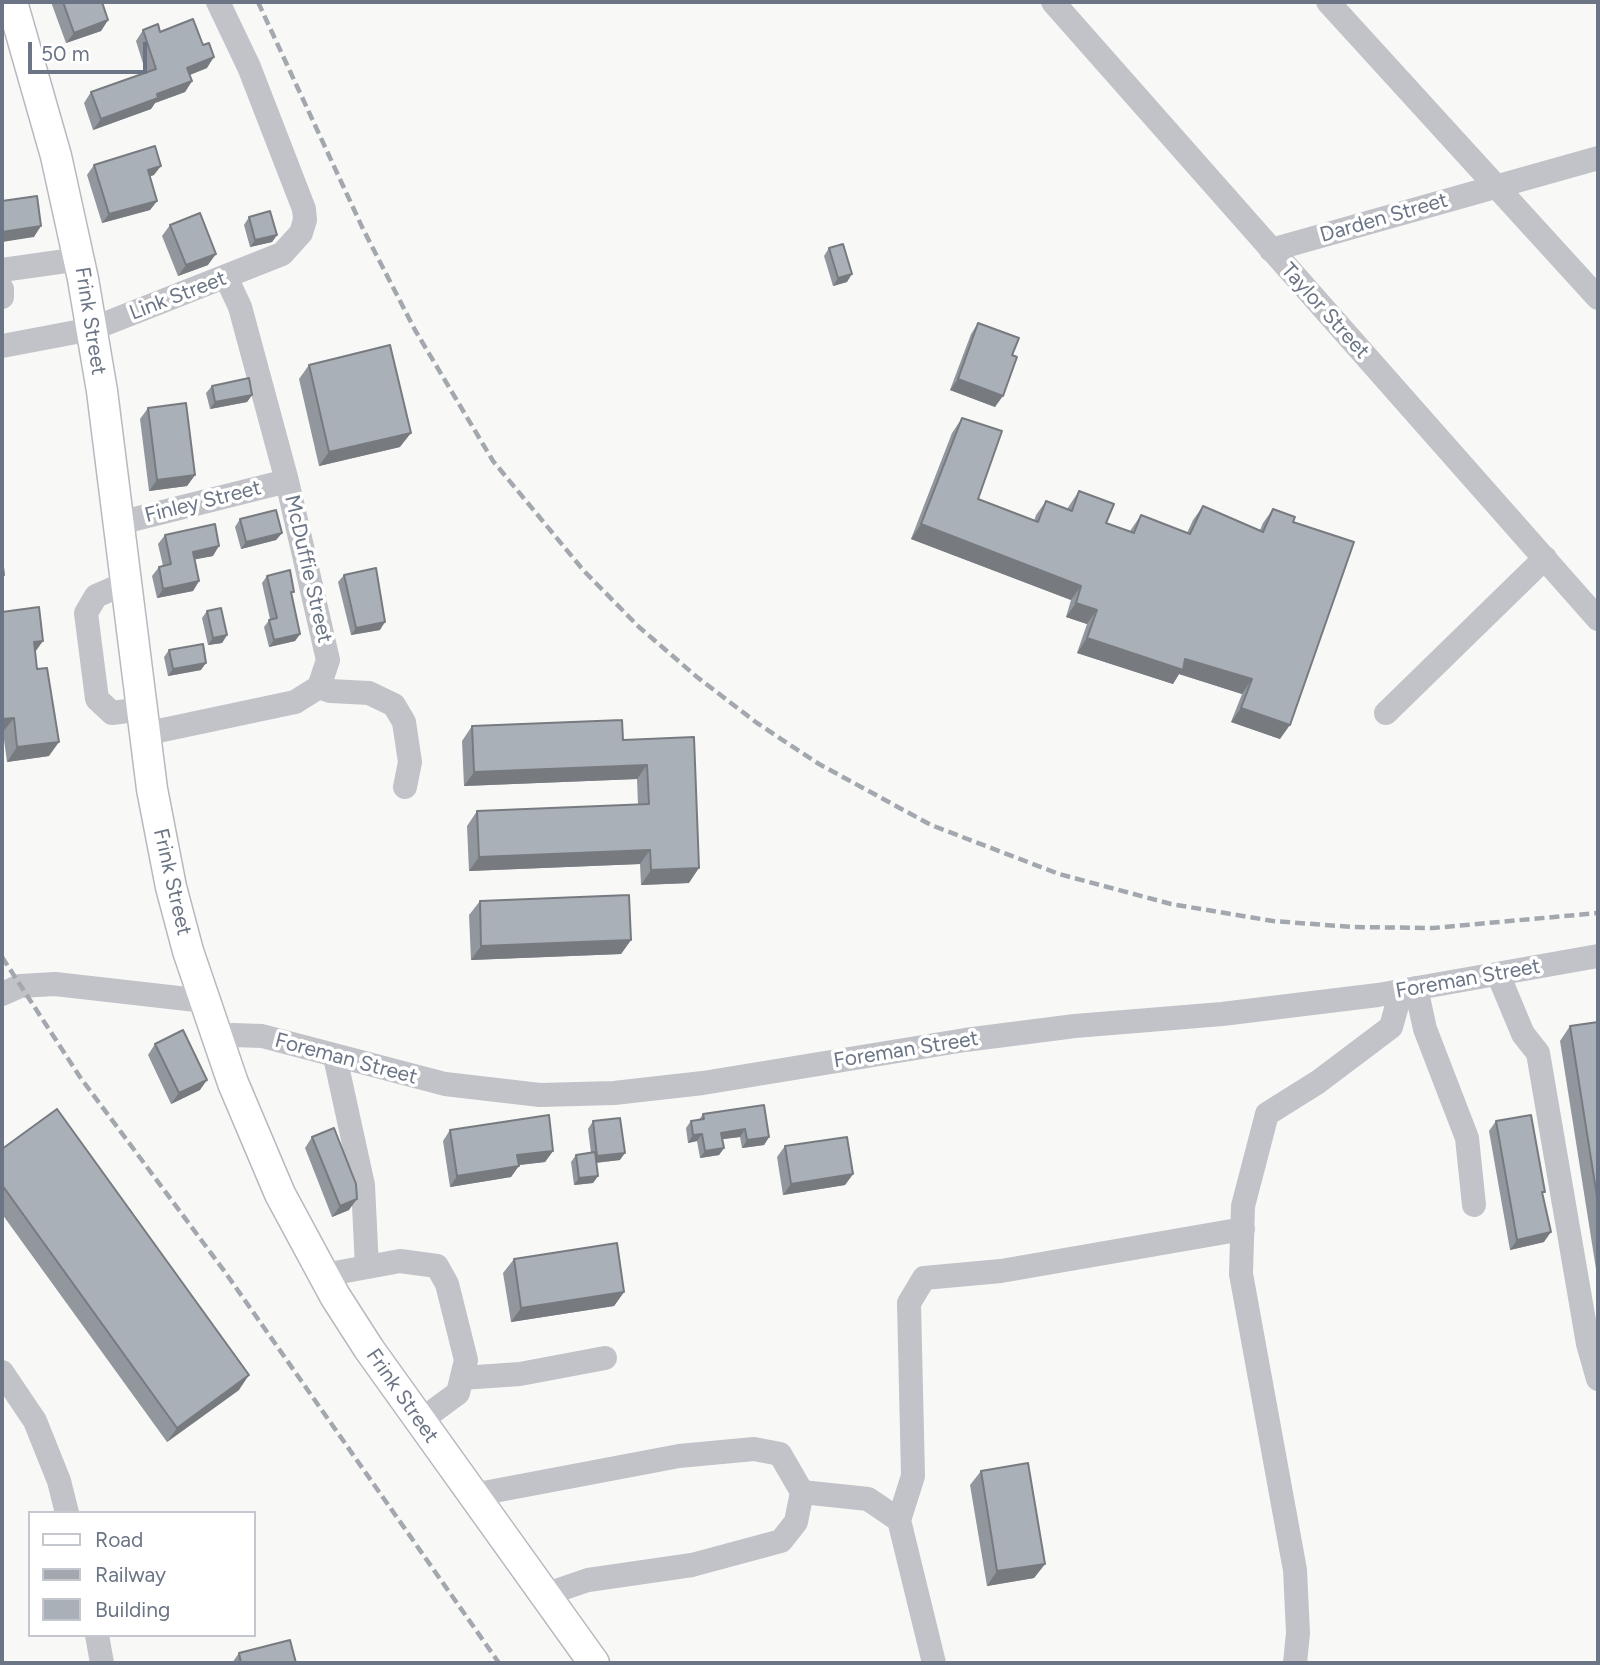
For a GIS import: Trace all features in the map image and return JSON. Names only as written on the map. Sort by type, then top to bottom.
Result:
[{"type":"main road","name":"Frink Street","points":[[12,2],[56,156],[80,259],[119,523],[152,789],[172,887],[217,1038],[280,1194],[324,1275],[369,1349],[594,1663]]},
{"type":"street","name":"Link Street","points":[[2,346],[92,329],[282,254],[301,233],[305,220],[304,209],[249,67],[218,2]]},
{"type":"street","points":[[1328,2],[1598,298]]},
{"type":"street","name":"Taylor Street","points":[[1063,4],[1271,250],[1598,619]]},
{"type":"street","name":"Darden Street","points":[[1271,250],[1598,158]]},
{"type":"street","points":[[2,270],[80,259]]},
{"type":"street","name":"McDuffie Street","points":[[226,277],[240,307],[287,481],[327,646],[326,674],[318,687]]},
{"type":"street","points":[[2,289],[2,297]]},
{"type":"street","name":"Finley Street","points":[[119,523],[287,481]]},
{"type":"street","points":[[1386,713],[1545,558]]},
{"type":"street","points":[[126,583],[96,596],[86,613],[97,699],[112,713],[143,721],[295,702],[318,687],[330,691],[369,693],[394,705],[404,722],[410,762],[405,787]]},
{"type":"street","name":"Foreman Street","points":[[217,1038],[233,1035],[262,1036],[433,1082],[500,1092],[540,1095],[614,1093],[703,1083],[965,1040],[1075,1026],[1245,1012],[1409,990],[1598,956]]},
{"type":"street","points":[[1498,974],[1523,1034],[1538,1053],[1588,1343],[1598,1379]]},
{"type":"street","points":[[2,994],[20,986],[55,984],[205,1001]]},
{"type":"street","points":[[1409,990],[1467,1138],[1474,1205]]},
{"type":"street","points":[[1295,1663],[1298,1633],[1295,1570],[1241,1274],[1243,1206],[1267,1114],[1318,1082],[1391,1027],[1409,990]]},
{"type":"street","points":[[335,1057],[363,1185],[367,1267]]},
{"type":"street","points":[[934,1663],[899,1520],[912,1476],[909,1303],[924,1278],[1001,1271],[1243,1229]]},
{"type":"street","points":[[324,1275],[400,1261],[437,1266],[447,1284],[466,1360],[458,1393],[420,1421]]},
{"type":"street","points":[[462,1378],[520,1374],[605,1357]]},
{"type":"street","points":[[2,1372],[35,1421],[59,1481],[66,1511]]},
{"type":"street","points":[[473,1495],[679,1457],[754,1449],[780,1454],[803,1492],[796,1522],[781,1541],[692,1565],[587,1580],[544,1595]]},
{"type":"street","points":[[803,1492],[868,1499],[899,1520]]},
{"type":"street","points":[[97,1637],[102,1663]]},
{"type":"building","points":[[63,2],[102,2],[108,20],[74,33]]},
{"type":"building","points":[[193,19],[203,45],[209,43],[214,57],[187,68],[192,81],[157,94],[158,98],[101,119],[91,92],[156,69],[143,30],[158,24],[160,32]]},
{"type":"building","points":[[155,146],[161,166],[148,170],[157,201],[109,214],[94,165]]},
{"type":"building","points":[[37,196],[41,226],[2,232],[2,201]]},
{"type":"building","points":[[270,211],[277,235],[255,240],[249,217]]},
{"type":"building","points":[[200,213],[216,254],[186,265],[170,225]]},
{"type":"building","points":[[843,244],[852,274],[838,278],[829,248]]},
{"type":"building","points":[[978,323],[1019,338],[1012,355],[1017,357],[1003,396],[958,379]]},
{"type":"building","points":[[390,345],[411,433],[329,452],[309,365]]},
{"type":"building","points":[[249,378],[252,395],[215,402],[212,386]]},
{"type":"building","points":[[186,403],[195,475],[157,480],[148,408]]},
{"type":"building","points":[[962,418],[1002,431],[978,499],[1038,522],[1046,501],[1072,511],[1079,491],[1114,504],[1106,523],[1134,533],[1141,515],[1190,534],[1203,506],[1263,532],[1273,509],[1295,517],[1293,522],[1354,542],[1290,725],[1241,708],[1252,679],[1185,659],[1183,670],[1087,638],[1097,610],[1076,603],[1081,586],[921,524]]},
{"type":"building","points":[[276,510],[282,533],[246,542],[240,519]]},
{"type":"building","points":[[215,524],[219,546],[193,552],[199,581],[163,589],[159,567],[171,564],[165,535]]},
{"type":"building","points":[[376,568],[385,622],[356,628],[344,575]]},
{"type":"building","points":[[290,570],[294,592],[291,592],[300,634],[274,640],[269,620],[277,618],[267,576]]},
{"type":"building","points":[[39,607],[43,641],[34,642],[37,669],[47,668],[59,742],[17,747],[14,718],[2,719],[2,612]]},
{"type":"building","points":[[221,608],[227,635],[213,638],[207,611]]},
{"type":"building","points":[[203,644],[206,663],[173,669],[169,650]]},
{"type":"building","points":[[622,720],[623,740],[694,737],[699,868],[651,870],[650,850],[479,857],[477,811],[649,804],[647,765],[474,772],[472,726]]},
{"type":"building","points":[[629,895],[631,940],[481,946],[480,901]]},
{"type":"building","points":[[1598,1022],[1598,1203],[1570,1026]]},
{"type":"building","points":[[183,1030],[207,1080],[179,1093],[155,1044]]},
{"type":"building","points":[[764,1105],[769,1137],[747,1140],[745,1129],[721,1133],[724,1148],[705,1151],[702,1134],[693,1135],[691,1121],[704,1119],[703,1114]]},
{"type":"building","points":[[57,1109],[249,1375],[177,1428],[2,1185],[2,1149]]},
{"type":"building","points":[[549,1115],[553,1151],[517,1155],[519,1166],[457,1176],[450,1130]]},
{"type":"building","points":[[1531,1115],[1545,1192],[1542,1192],[1551,1232],[1517,1240],[1496,1121]]},
{"type":"building","points":[[620,1118],[625,1153],[597,1156],[593,1121]]},
{"type":"building","points":[[334,1128],[356,1184],[357,1199],[340,1206],[312,1137]]},
{"type":"building","points":[[847,1137],[853,1174],[791,1184],[785,1146]]},
{"type":"building","points":[[595,1152],[598,1176],[579,1178],[576,1155]]},
{"type":"building","points":[[617,1243],[624,1292],[521,1308],[514,1259]]},
{"type":"building","points":[[1028,1463],[1045,1564],[997,1571],[981,1471]]},
{"type":"building","points":[[290,1640],[296,1663],[241,1663],[239,1653]]},
{"type":"railway","points":[[258,2],[363,229],[415,330],[493,461],[584,571],[639,627],[697,677],[757,723],[819,764],[931,825],[1059,874],[1171,904],[1273,921],[1352,927],[1433,928],[1598,913]]},
{"type":"railway","points":[[2,957],[80,1077],[225,1272],[499,1663]]}]
